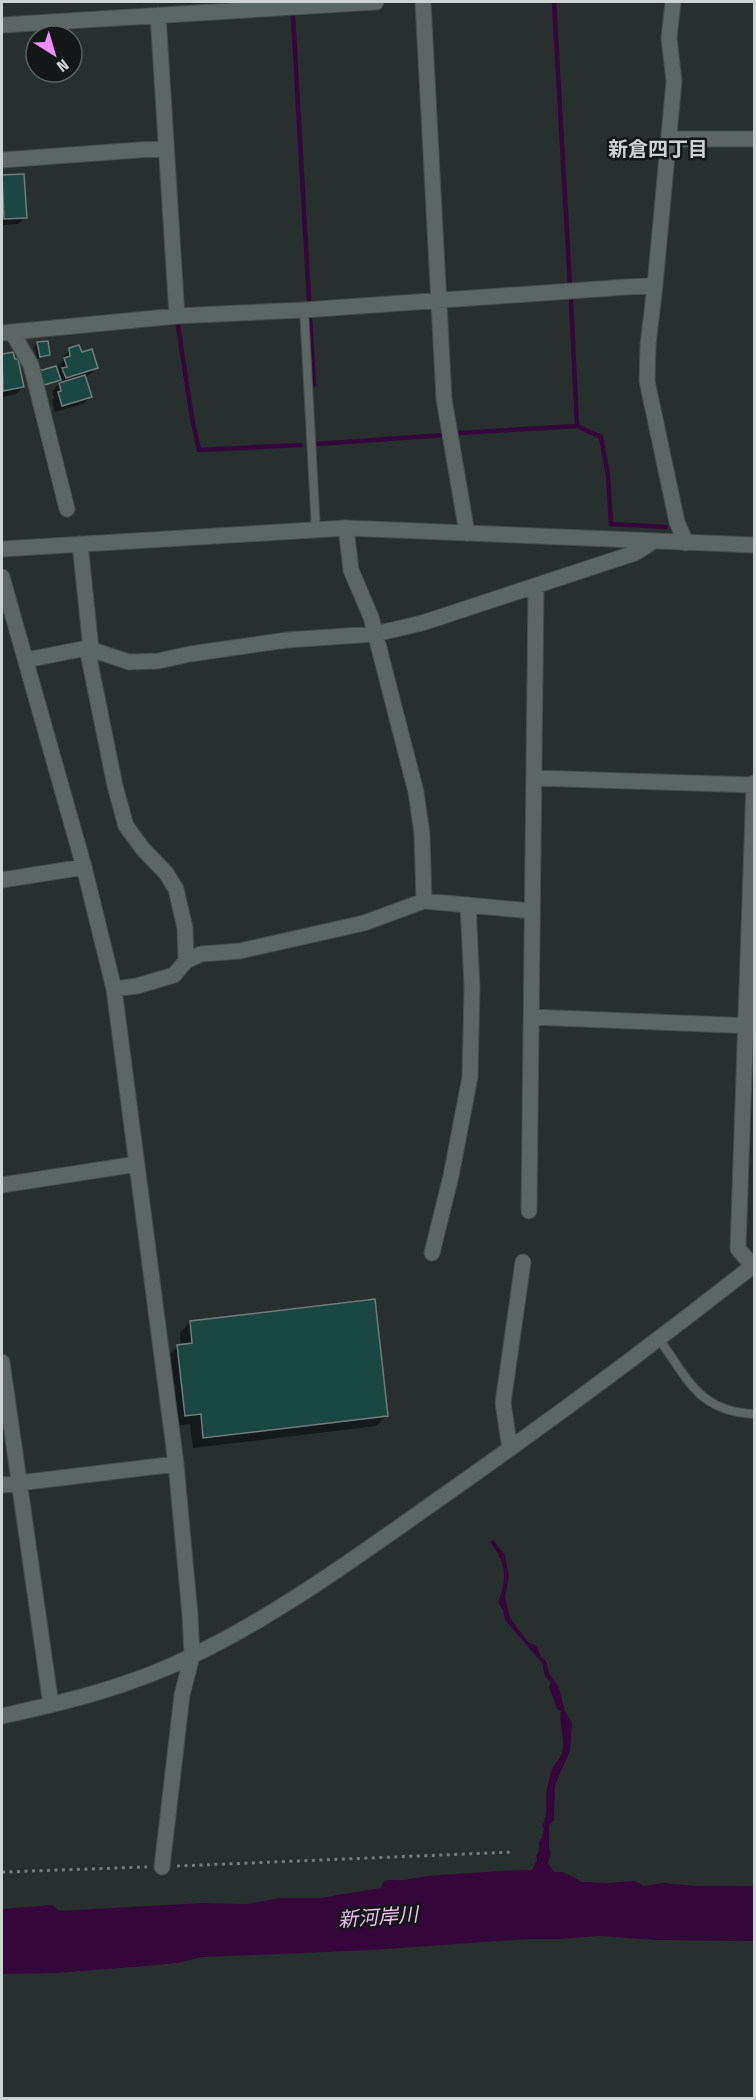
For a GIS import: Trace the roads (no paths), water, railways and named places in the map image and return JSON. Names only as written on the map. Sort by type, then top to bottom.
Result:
[{"type":"street","points":[[2,25],[158,15],[175,8],[376,2]]},
{"type":"street","points":[[423,2],[444,399],[467,533]]},
{"type":"street","points":[[673,2],[669,38],[674,81],[648,345],[647,381],[677,522],[686,543]]},
{"type":"street","points":[[158,15],[177,316]]},
{"type":"street","points":[[670,139],[754,139]]},
{"type":"street","points":[[2,160],[166,148]]},
{"type":"street","points":[[7,332],[177,316],[304,310],[655,285]]},
{"type":"street","points":[[7,332],[31,365],[67,509]]},
{"type":"street","points":[[2,549],[346,528],[652,542],[754,544]]},
{"type":"street","points":[[346,528],[351,570],[371,617],[416,792],[422,834],[424,901]]},
{"type":"street","points":[[26,660],[89,649],[129,662],[158,661],[287,640],[375,634],[422,623],[636,553],[652,542]]},
{"type":"street","points":[[80,544],[89,649],[114,786],[126,826],[143,849],[166,873],[176,889],[185,928],[186,961]]},
{"type":"street","points":[[2,577],[84,867],[114,989],[176,1464],[192,1656],[182,1695],[162,1867]]},
{"type":"street","points":[[530,1211],[536,586]]},
{"type":"street","points":[[2,1716],[51,1705],[144,1677],[192,1656],[275,1610],[334,1572],[510,1449],[754,1266],[738,1249],[750,1025],[754,784],[534,778]]},
{"type":"street","points":[[2,880],[84,867]]},
{"type":"street","points":[[114,989],[137,986],[174,975],[186,961],[201,954],[240,951],[364,923],[424,901],[532,911]]},
{"type":"street","points":[[432,1253],[451,1176],[470,1077],[472,986],[468,905]]},
{"type":"street","points":[[531,1017],[750,1025]]},
{"type":"street","points":[[2,1185],[137,1164]]},
{"type":"street","points":[[510,1449],[503,1404],[523,1262]]},
{"type":"street","points":[[2,1362],[51,1705]]},
{"type":"street","points":[[2,1485],[176,1464]]},
{"type":"lane","points":[[304,310],[316,530]]},
{"type":"lane","points":[[659,1339],[702,1398],[735,1414],[754,1414]]},
{"type":"water","name":"新河岸川","points":[[493,1540],[505,1555],[509,1576],[505,1597],[510,1618],[528,1642],[537,1646],[541,1657],[546,1661],[549,1673],[559,1687],[565,1711],[572,1723],[570,1751],[555,1785],[554,1820],[549,1825],[551,1854],[548,1863],[554,1872],[563,1872],[582,1882],[635,1881],[643,1886],[664,1883],[696,1886],[754,1886],[754,1941],[656,1940],[598,1936],[528,1939],[372,1950],[203,1957],[177,1963],[146,1966],[57,1973],[2,1974],[2,1909],[53,1905],[59,1911],[201,1903],[247,1904],[280,1898],[320,1898],[381,1888],[384,1881],[388,1880],[434,1875],[532,1870],[537,1860],[539,1841],[544,1829],[542,1825],[550,1777],[563,1749],[561,1711],[557,1709],[549,1687],[551,1683],[545,1676],[542,1663],[505,1620],[498,1602],[504,1570],[490,1542]]},
{"type":"waterway","points":[[554,2],[570,285]]},
{"type":"waterway","points":[[293,16],[309,300]]},
{"type":"waterway","points":[[571,301],[577,426]]},
{"type":"waterway","points":[[310,319],[314,385]]},
{"type":"waterway","points":[[178,326],[199,450],[301,445]]},
{"type":"waterway","points":[[459,433],[577,426],[601,437],[608,475],[611,524],[666,527]]},
{"type":"waterway","points":[[316,444],[445,435]]},
{"type":"district","name":"新倉四丁目","points":[[658,149]]}]
